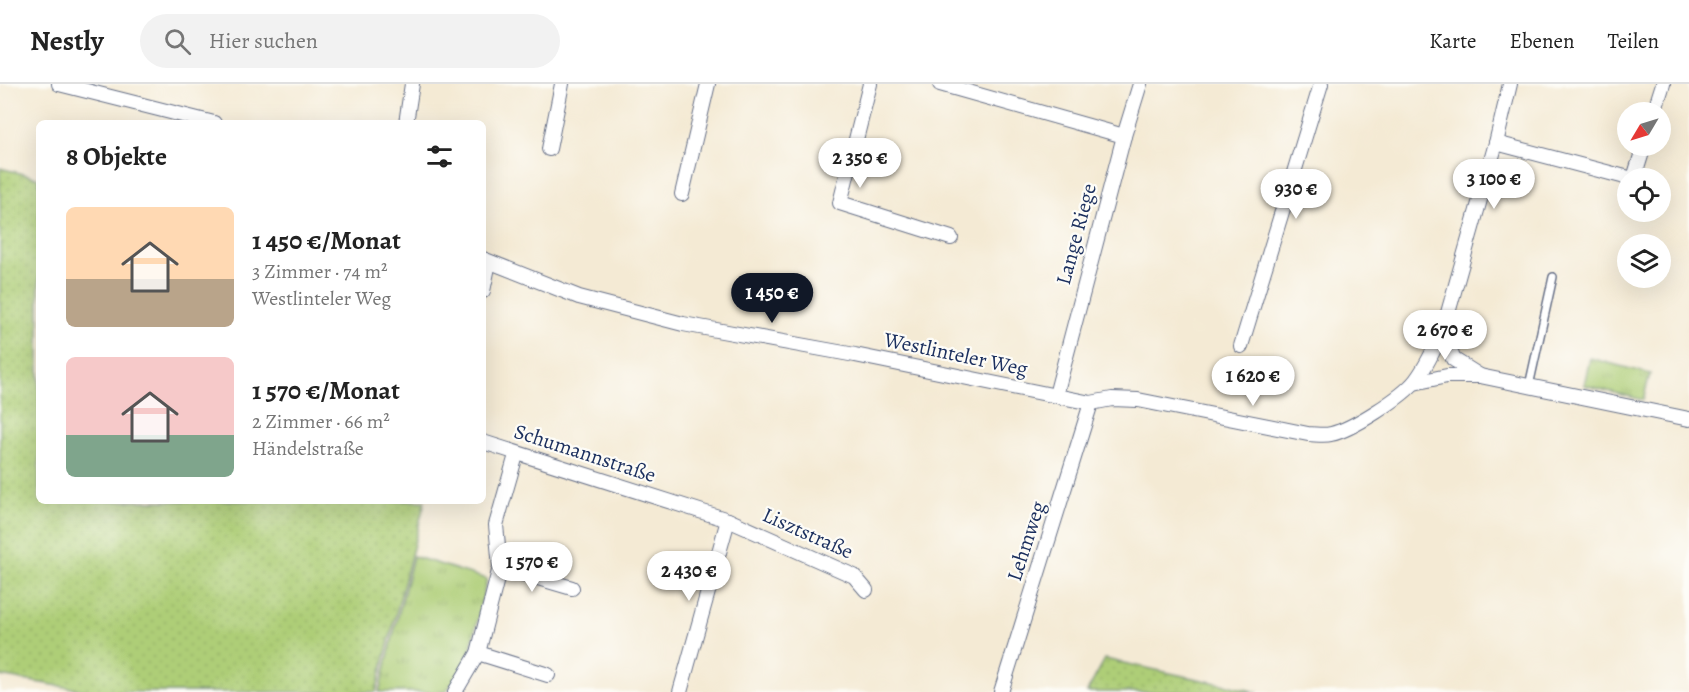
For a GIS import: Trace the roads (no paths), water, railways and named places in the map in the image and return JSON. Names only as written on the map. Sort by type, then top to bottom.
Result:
[{"type":"street","points":[[59,84],[104,89],[204,120]]},
{"type":"street","points":[[406,120],[412,84]]},
{"type":"street","points":[[549,149],[562,84]]},
{"type":"street","points":[[682,194],[708,84]]},
{"type":"street","points":[[870,84],[840,203],[951,238]]},
{"type":"street","points":[[940,84],[1124,135]]},
{"type":"street","name":"Lange Riege","points":[[1056,395],[1124,135],[1140,84]]},
{"type":"street","points":[[1241,346],[1321,84]]},
{"type":"street","points":[[1444,327],[1496,143],[1510,84]]},
{"type":"street","points":[[1657,102],[1663,84]]},
{"type":"street","points":[[1496,143],[1617,175]]},
{"type":"street","name":"Westlinteler Weg","points":[[486,260],[579,297],[683,324],[1091,403],[1112,399],[1138,400],[1308,434],[1329,435],[1348,429],[1369,417],[1414,382],[1433,354],[1444,327]]},
{"type":"street","name":"Westlinteler Weg","points":[[1444,327],[1453,359],[1480,376]]},
{"type":"street","name":"Westlinteler Weg","points":[[1414,382],[1448,376],[1480,376],[1689,419]]},
{"type":"street","name":"Lehmweg","points":[[1001,692],[1091,403]]},
{"type":"street","name":"Schumannstraße","points":[[486,443],[516,455],[674,504]]},
{"type":"street","points":[[455,692],[478,653],[500,567],[496,525],[516,455]]},
{"type":"street","name":"Lisztstraße","points":[[674,504],[728,520],[854,576],[866,590]]},
{"type":"street","name":"Lisztstraße","points":[[680,692],[728,520]]},
{"type":"street","points":[[500,567],[572,588]]},
{"type":"street","points":[[478,653],[548,675]]},
{"type":"lane","points":[[1529,386],[1553,277]]}]
